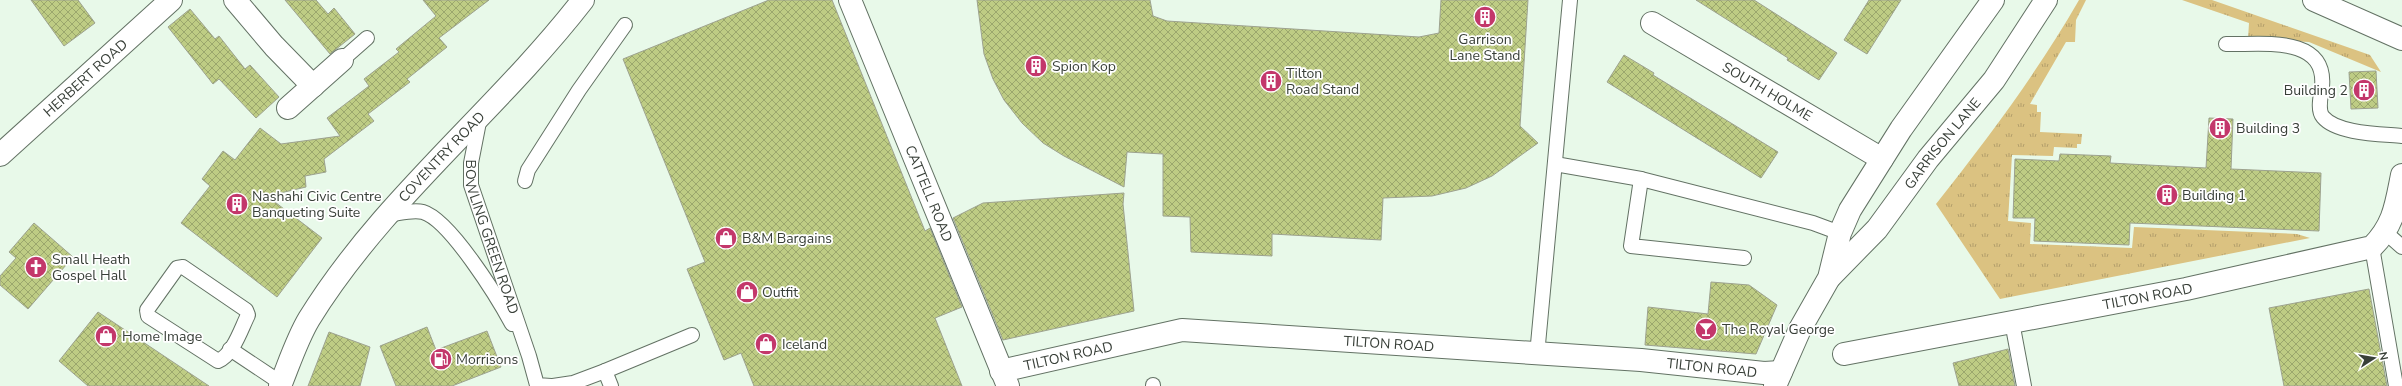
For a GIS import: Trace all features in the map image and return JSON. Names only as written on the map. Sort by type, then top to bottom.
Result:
[{"type":"street","points":[[234,0],[274,46],[313,86]]},
{"type":"street","name":"COVENTRY ROAD","points":[[281,385],[308,320],[368,235],[480,117],[583,0]]},
{"type":"street","name":"CATTELL ROAD","points":[[850,0],[1005,378]]},
{"type":"street","name":"GARRISON LANE","points":[[1829,278],[1840,233],[1850,210],[1882,159],[1993,0]]},
{"type":"street","name":"GARRISON LANE","points":[[1778,379],[1800,329],[1829,278],[1877,228],[1928,159],[1994,80],[2046,0]]},
{"type":"street","points":[[2314,0],[2402,39]]},
{"type":"street","name":"HERBERT ROAD","points":[[0,155],[163,3]]},
{"type":"street","name":"SOUTH HOLME","points":[[1652,23],[1882,159]]},
{"type":"street","points":[[288,108],[342,60]]},
{"type":"street","points":[[2378,240],[2392,220],[2402,175]]},
{"type":"street","name":"TILTON ROAD","points":[[1844,354],[2186,289],[2378,240]]},
{"type":"street","name":"TILTON ROAD","points":[[1005,378],[1182,330],[1537,355],[1641,360],[1764,373],[1778,379]]},
{"type":"lane","points":[[1537,355],[1570,0]]},
{"type":"lane","points":[[525,181],[528,170],[579,90],[625,26]]},
{"type":"lane","points":[[342,60],[367,38]]},
{"type":"lane","points":[[2226,44],[2290,46],[2306,51],[2321,70],[2323,81],[2320,109],[2323,117],[2342,128],[2402,136]]},
{"type":"lane","name":"BOWLING GREEN ROAD","points":[[480,117],[471,163],[471,185],[529,356]]},
{"type":"lane","points":[[1555,164],[1641,179],[1813,223],[1840,233]]},
{"type":"lane","points":[[1641,179],[1631,246],[1744,258]]},
{"type":"lane","name":"BOWLING GREEN ROAD","points":[[385,216],[411,212],[423,212],[439,221],[464,250],[506,312],[544,386],[572,384],[605,372],[692,335]]},
{"type":"lane","points":[[2396,386],[2378,240],[2402,247]]},
{"type":"lane","points":[[183,267],[246,310],[248,315],[230,349],[224,359],[218,361],[148,316],[147,310],[177,268],[183,267]]},
{"type":"lane","points":[[2012,322],[2024,386]]},
{"type":"lane","points":[[230,349],[281,385]]},
{"type":"lane","points":[[605,372],[611,386]]},
{"type":"green space","points":[[2079,0],[2086,0],[2076,20],[2075,42],[2066,42],[2030,104],[2037,105],[2037,112],[2041,112],[2040,132],[2082,134],[2081,144],[2077,144],[2077,148],[2054,147],[2053,156],[2012,155],[2008,221],[2031,223],[2030,244],[2132,248],[2134,227],[2297,234],[2310,238],[2000,299],[1936,204],[2011,105],[2063,27]]},
{"type":"green space","points":[[2182,0],[2212,0],[2370,55],[2381,72],[2309,42],[2248,39],[2249,23]]},
{"type":"building","points":[[31,0],[78,0],[95,23],[64,46]]},
{"type":"building","points":[[285,0],[316,0],[328,14],[334,8],[355,34],[330,54]]},
{"type":"building","points":[[423,0],[489,0],[439,38],[447,47],[407,79],[410,82],[368,114],[374,121],[324,159],[326,172],[305,176],[306,187],[267,196],[322,238],[277,297],[181,223],[210,186],[202,179],[223,151],[235,160],[260,128],[281,144],[340,136],[327,118],[369,86],[364,79],[399,52],[396,49],[436,16]]},
{"type":"building","points":[[769,0],[832,0],[925,231],[930,228],[962,307],[935,318],[962,386],[754,386],[741,353],[724,360],[687,269],[705,262],[623,59]]},
{"type":"building","name":"Tilton Road Stand","points":[[977,0],[1150,0],[1153,16],[1167,21],[1419,37],[1439,33],[1441,0],[1528,0],[1520,126],[1538,143],[1492,176],[1466,188],[1432,196],[1383,198],[1381,240],[1272,234],[1272,256],[1191,252],[1190,217],[1163,216],[1163,154],[1127,152],[1124,187],[1064,156],[1043,143],[1022,123],[1004,100],[993,79],[984,54]]},
{"type":"building","points":[[1696,0],[1754,0],[1837,53],[1819,80],[1787,60],[1788,58]]},
{"type":"building","points":[[1869,0],[1901,0],[1867,54],[1844,40]]},
{"type":"building","points":[[190,9],[215,39],[219,36],[245,69],[250,65],[279,97],[256,118],[219,79],[213,84],[168,27]]},
{"type":"building","points":[[1624,55],[1654,73],[1653,75],[1778,152],[1761,178],[1607,82]]},
{"type":"building","name":"Building 2","points":[[2376,71],[2378,108],[2351,109],[2349,72]]},
{"type":"building","name":"Building 1","points":[[2209,118],[2233,119],[2231,169],[2321,173],[2319,231],[2130,223],[2129,245],[2034,241],[2035,218],[2013,218],[2015,159],[2059,161],[2060,154],[2111,156],[2110,163],[2206,168]]},
{"type":"building","points":[[1124,193],[1123,204],[1134,311],[1003,340],[953,218],[983,203]]},
{"type":"building","name":"Small Heath Gospel Hall","points":[[34,223],[73,257],[28,309],[0,285],[0,276],[16,258],[9,252]]},
{"type":"building","name":"The Royal George","points":[[1711,282],[1749,285],[1777,305],[1756,354],[1645,345],[1648,307],[1708,314]]},
{"type":"building","points":[[2369,289],[2387,386],[2284,386],[2269,308]]},
{"type":"building","name":"Home Image","points":[[98,312],[209,386],[88,386],[59,361]]},
{"type":"building","name":"Morrisons","points":[[427,327],[436,350],[487,331],[501,367],[452,386],[396,386],[380,346]]},
{"type":"building","points":[[329,332],[370,347],[360,386],[308,386]]},
{"type":"building","points":[[2008,349],[2015,386],[1959,386],[1953,363]]},
{"type":"place","name":"Garrison Lane Stand","points":[[1485,17]]},
{"type":"place","name":"Spion Kop","points":[[1036,66]]},
{"type":"place","name":"Tilton Road Stand","points":[[1271,81]]},
{"type":"place","name":"Building 2","points":[[2364,90]]},
{"type":"place","name":"Building 3","points":[[2220,128]]},
{"type":"place","name":"Building 1","points":[[2167,195]]},
{"type":"place","name":"Nashahi Civic Centre Banqueting Suite","points":[[237,204]]},
{"type":"place","name":"B&M Bargains","points":[[726,238]]},
{"type":"place","name":"Small Heath Gospel Hall","points":[[36,267]]},
{"type":"place","name":"Outfit","points":[[747,292]]},
{"type":"place","name":"The Royal George","points":[[1706,329]]},
{"type":"place","name":"Home Image","points":[[106,336]]},
{"type":"place","name":"Iceland","points":[[766,344]]},
{"type":"place","name":"Morrisons","points":[[441,359]]}]
